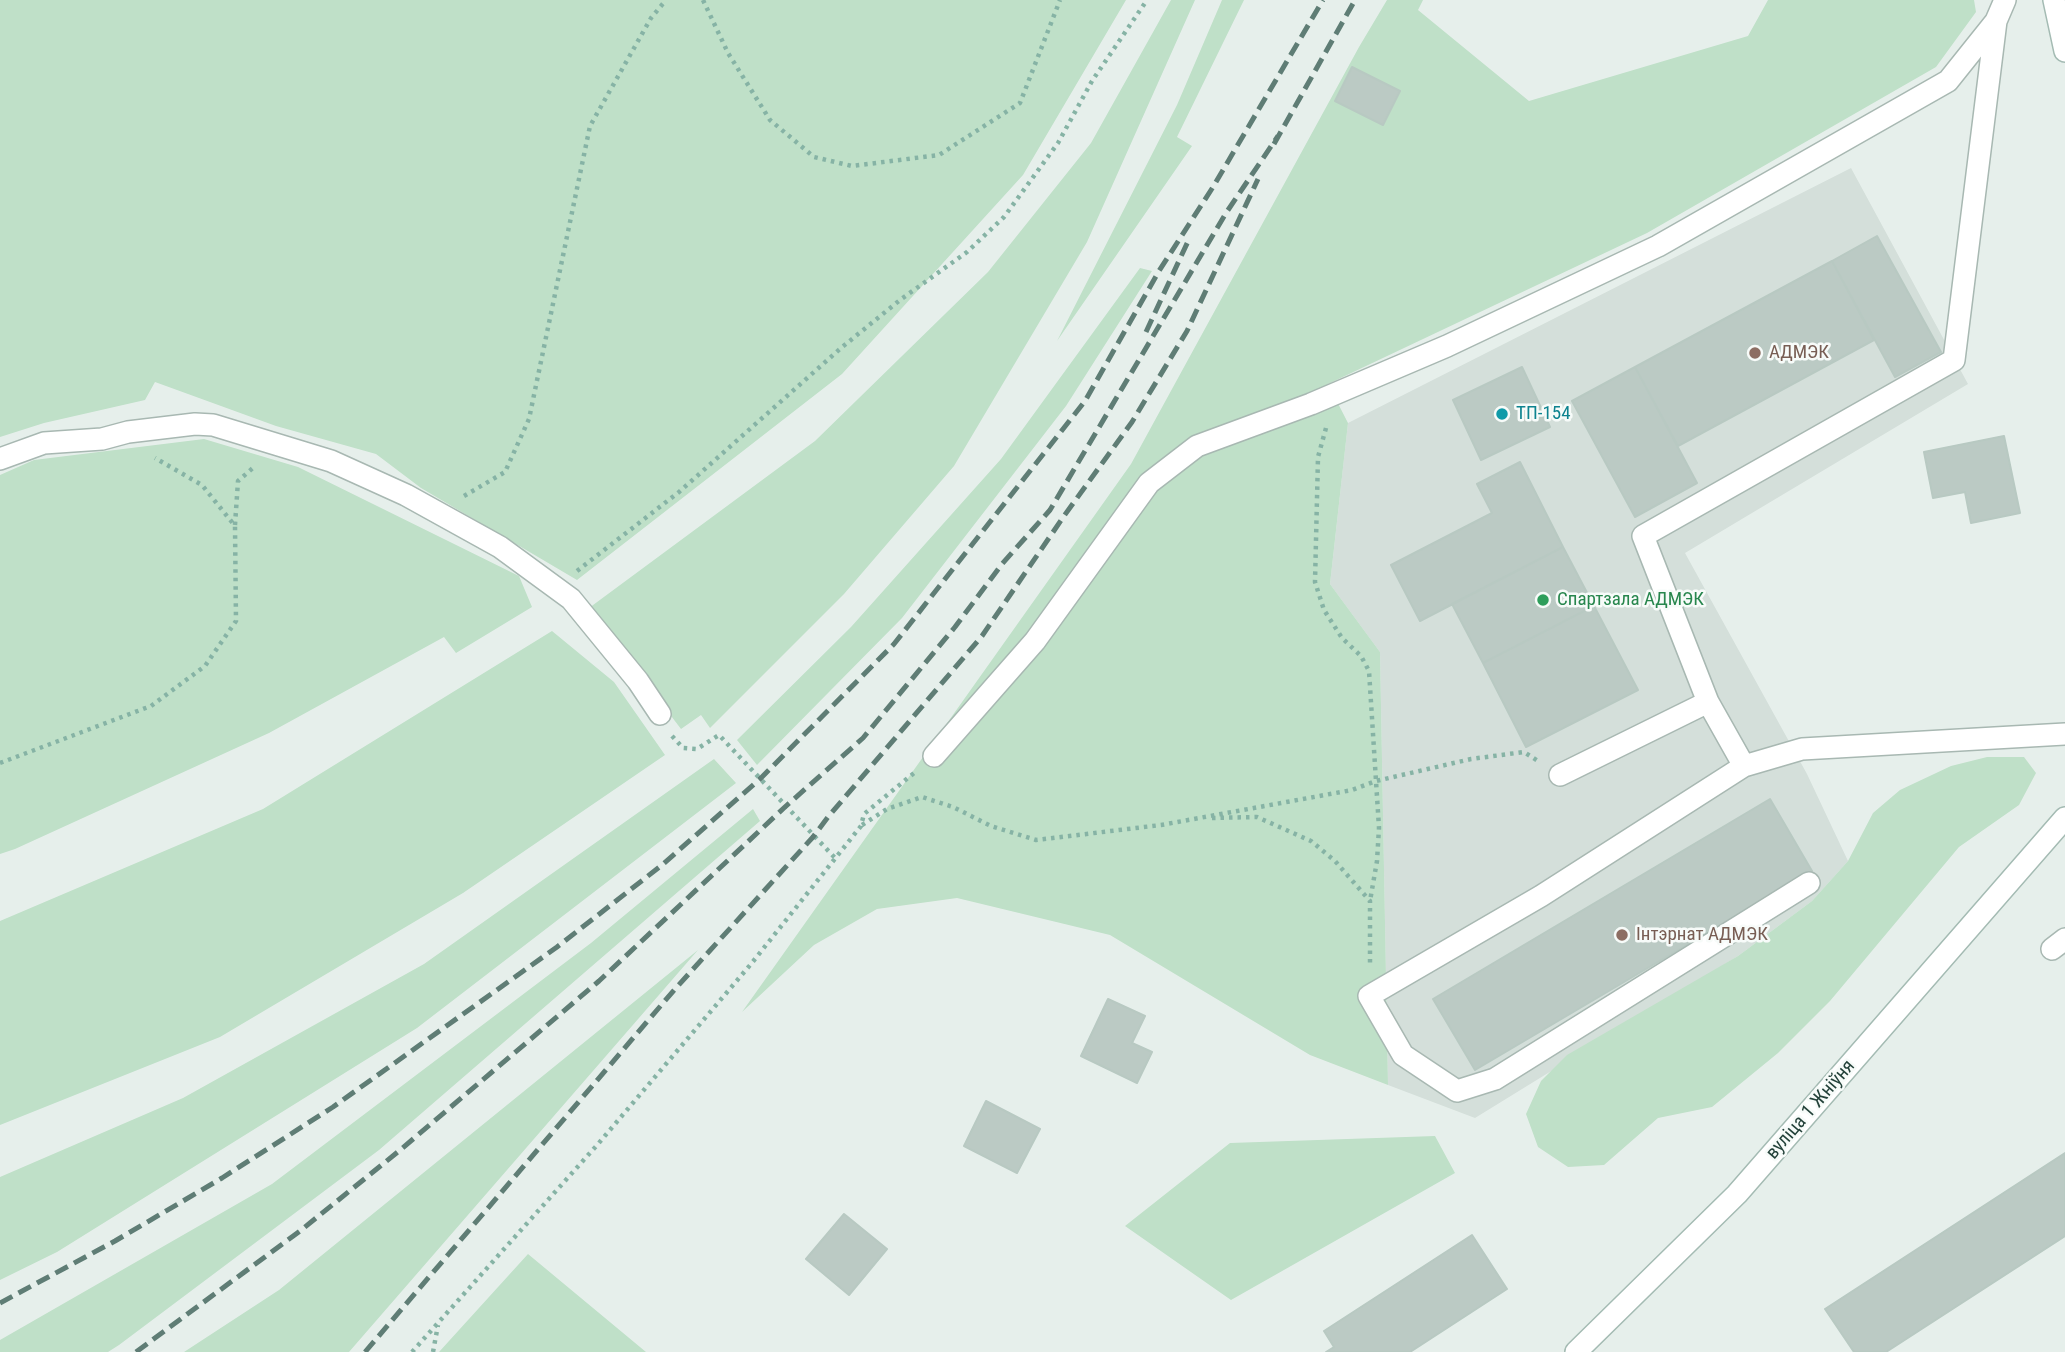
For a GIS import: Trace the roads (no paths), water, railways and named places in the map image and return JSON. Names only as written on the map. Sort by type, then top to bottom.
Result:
[{"type":"main road","points":[[1744,766],[1708,702],[1643,536],[1954,360],[1996,21],[2004,0]]},
{"type":"main road","points":[[2054,0],[2065,51]]},
{"type":"main road","points":[[934,756],[1035,641],[1149,483],[1197,446],[1351,387],[1447,346],[1658,246],[1948,81],[1996,21]]},
{"type":"main road","points":[[0,459],[44,443],[102,439],[128,432],[195,424],[213,425],[331,461],[436,512],[500,547],[557,587],[571,599],[638,681],[660,714]]},
{"type":"main road","points":[[1560,775],[1708,702]]},
{"type":"main road","points":[[1809,883],[1507,1073],[1458,1091],[1404,1055],[1369,996],[1541,895],[1744,766],[1802,749],[2065,734]]},
{"type":"main road","name":"вуліца 1 Жніўня","points":[[1576,1352],[1737,1194],[2065,818]]},
{"type":"railway","points":[[0,1303],[115,1241],[222,1178],[333,1107],[557,947],[662,865],[761,778],[894,644],[1085,401],[1159,271],[1213,187],[1323,0]]},
{"type":"railway","points":[[1274,144],[1355,0]]},
{"type":"railway","points":[[136,1352],[300,1231],[399,1151],[599,981],[786,806],[863,738],[955,627],[1002,564],[1050,510],[1226,213],[1278,136]]},
{"type":"railway","points":[[365,1352],[675,989],[813,837],[982,636],[1132,422],[1187,331],[1258,179]]},
{"type":"railway","points":[[1146,332],[1190,237]]},
{"type":"place","name":"АДМЭК","points":[[1755,353]]},
{"type":"place","name":"ТП-154","points":[[1502,414]]},
{"type":"place","name":"Спартзала АДМЭК","points":[[1543,600]]},
{"type":"place","name":"Інтэрнат АДМЭК","points":[[1622,935]]}]
